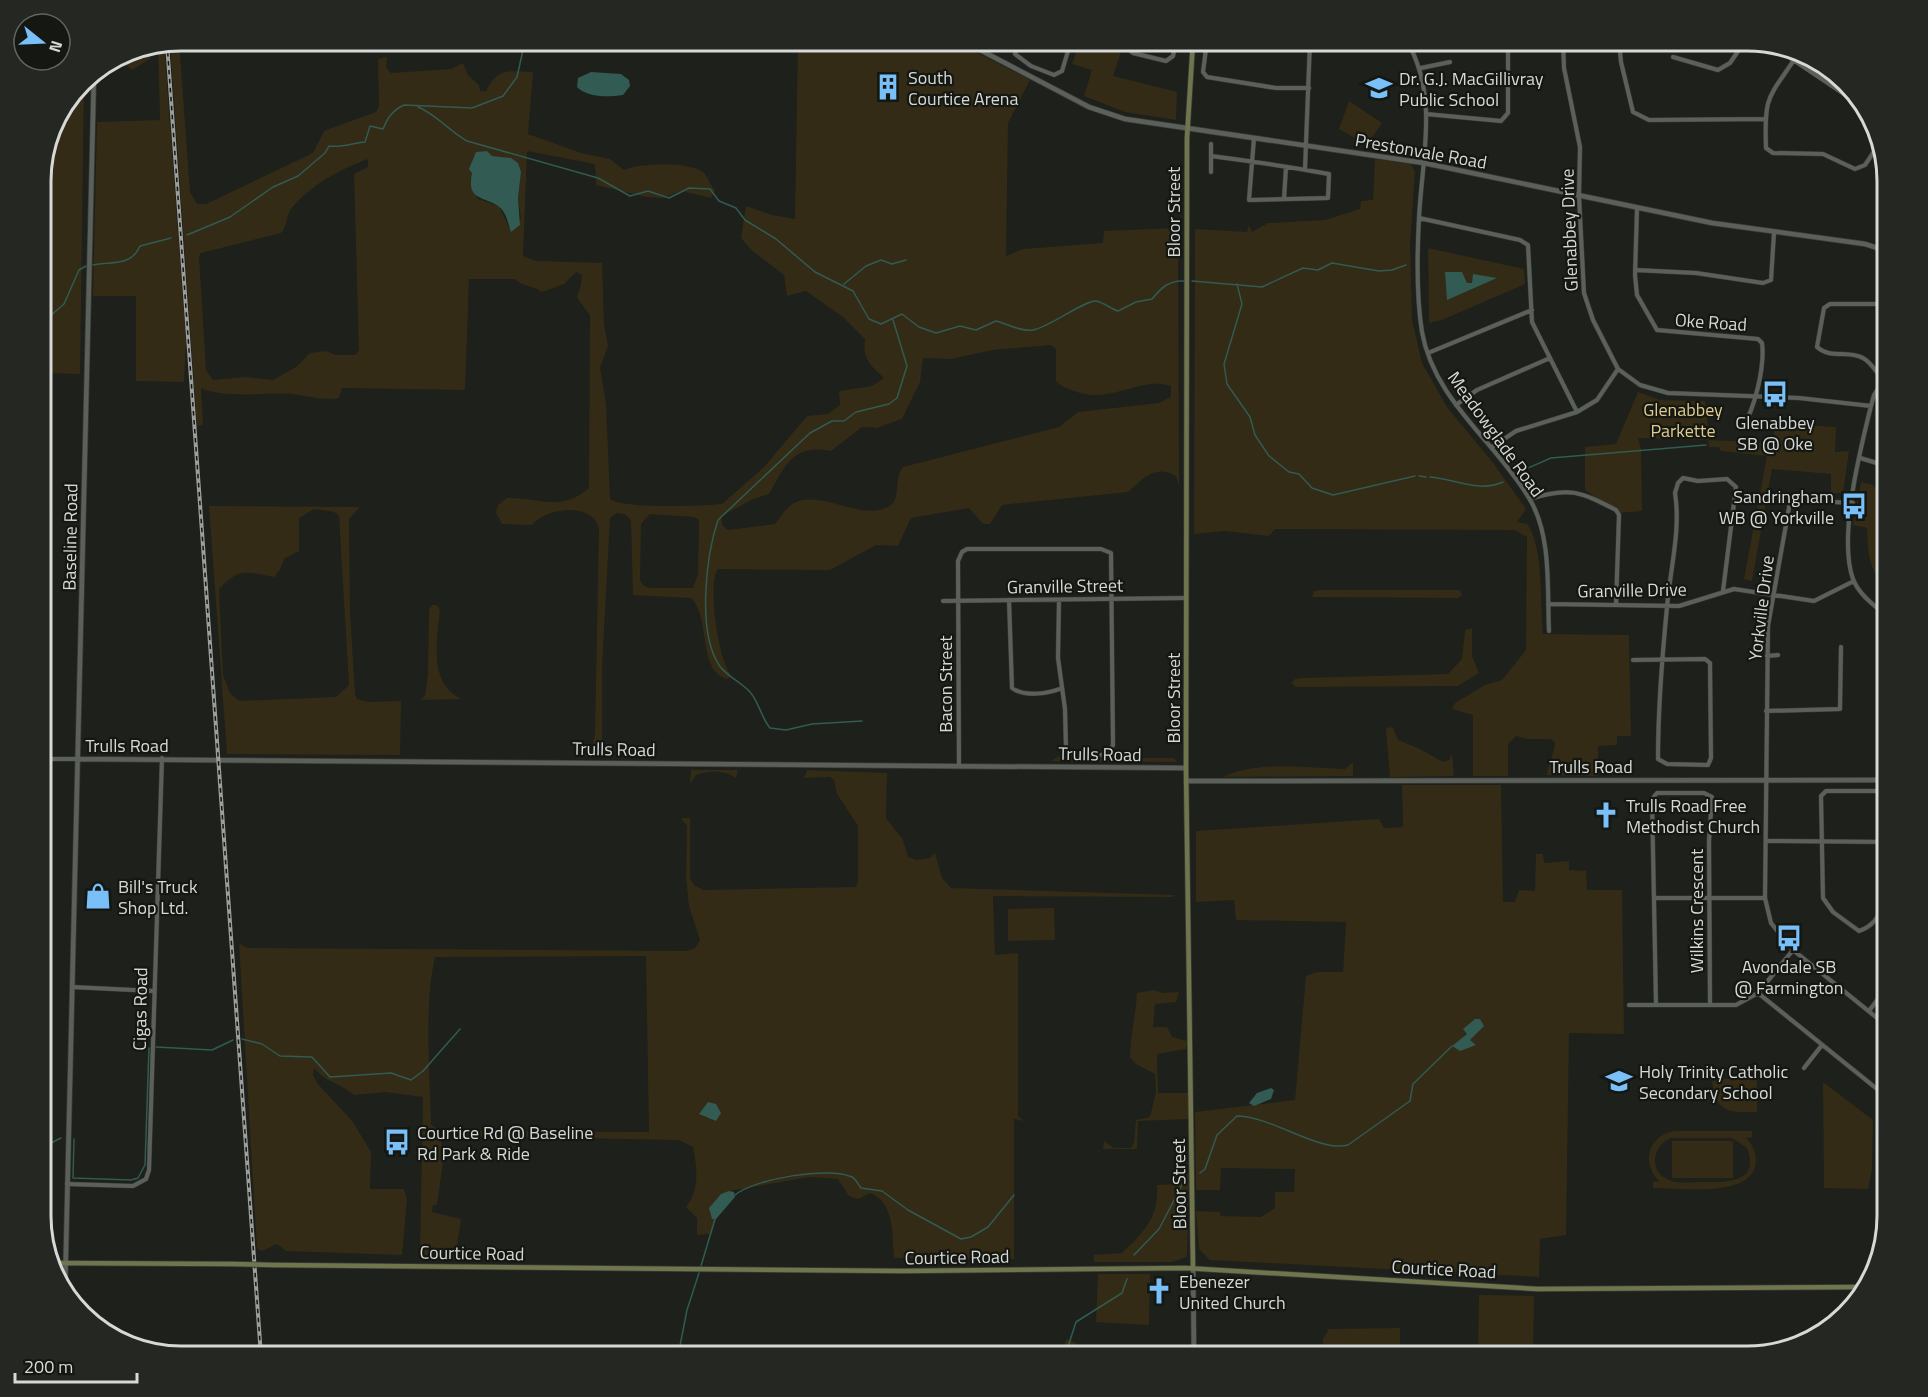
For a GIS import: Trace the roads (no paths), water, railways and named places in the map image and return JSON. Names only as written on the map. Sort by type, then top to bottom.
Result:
[{"type":"main road","name":"Bloor Street","points":[[1192,51],[1187,129],[1186,781],[1193,1268]]},
{"type":"main road","name":"Courtice Road","points":[[60,1263],[903,1271],[1193,1268],[1538,1289],[1856,1287]]},
{"type":"street","name":"Prestonvale Road","points":[[984,51],[1107,114],[1187,129],[1424,163],[1637,209],[1774,233],[1877,247]]},
{"type":"street","points":[[1016,51],[1016,54],[1031,66],[1054,75],[1062,71],[1068,51]]},
{"type":"street","points":[[1131,51],[1166,61],[1173,56],[1174,51]]},
{"type":"street","points":[[1206,51],[1203,72],[1207,77],[1276,88],[1309,88]]},
{"type":"street","points":[[1305,170],[1310,51]]},
{"type":"street","name":"Meadowglade Road","points":[[1412,51],[1421,68],[1426,114],[1419,218],[1419,304],[1428,353],[1456,405],[1492,447],[1530,499],[1543,542],[1549,632]]},
{"type":"street","points":[[1426,114],[1501,121],[1506,119],[1508,114],[1508,51]]},
{"type":"street","name":"Glenabbey Drive","points":[[1563,51],[1564,68],[1579,136],[1579,196],[1584,293],[1593,320],[1618,369],[1640,386],[1653,390],[1871,406]]},
{"type":"street","points":[[1620,51],[1633,112],[1638,117],[1649,120],[1765,119]]},
{"type":"street","points":[[1673,57],[1718,70],[1730,63],[1738,51]]},
{"type":"street","points":[[1794,60],[1770,93],[1765,119],[1766,148],[1773,153],[1823,154],[1856,169],[1865,165],[1874,152]]},
{"type":"street","points":[[1421,68],[1450,62]]},
{"type":"street","points":[[1800,62],[1842,92]]},
{"type":"street","name":"Baseline Road","points":[[66,1276],[94,84]]},
{"type":"street","points":[[1211,156],[1250,161],[1286,166],[1329,174],[1328,198],[1249,200],[1250,161],[1254,138]]},
{"type":"street","points":[[1211,144],[1211,172]]},
{"type":"street","points":[[1284,199],[1286,166]]},
{"type":"street","name":"Oke Road","points":[[1637,209],[1635,270],[1637,295],[1657,330],[1758,339],[1763,349],[1756,397]]},
{"type":"street","points":[[1419,218],[1520,240],[1528,245],[1532,322],[1577,412]]},
{"type":"street","points":[[1635,270],[1696,273],[1763,283],[1771,280],[1774,233]]},
{"type":"street","points":[[1877,304],[1830,304],[1824,308],[1817,347],[1823,352],[1854,354],[1866,360],[1877,373]]},
{"type":"street","points":[[1428,353],[1532,310]]},
{"type":"street","points":[[1456,405],[1477,390],[1550,358]]},
{"type":"street","points":[[1492,447],[1516,431],[1577,412],[1597,400],[1618,369]]},
{"type":"street","points":[[1877,393],[1871,406],[1860,458],[1847,544],[1854,581],[1862,594],[1877,607]]},
{"type":"street","points":[[1742,428],[1750,417],[1756,397]]},
{"type":"street","points":[[1860,458],[1877,463]]},
{"type":"street","points":[[1634,660],[1663,658],[1705,659],[1710,663],[1711,758],[1708,765],[1667,764],[1658,759],[1659,698],[1663,658],[1667,605],[1674,556],[1675,493],[1678,483],[1683,478],[1698,481],[1727,478],[1736,487],[1723,591]]},
{"type":"street","points":[[1530,499],[1551,492],[1570,490],[1586,494],[1616,510],[1618,515],[1616,605]]},
{"type":"street","name":"Yorkville Drive","points":[[1853,503],[1795,500],[1790,502],[1773,593],[1767,656],[1766,898],[1771,923],[1793,950],[1877,1018]]},
{"type":"street","name":"Bacon Street","points":[[959,766],[960,556],[967,549],[1107,550],[1112,558],[1113,600]]},
{"type":"street","name":"Granville Drive","points":[[1548,604],[1689,605],[1723,591],[1773,593],[1814,601],[1854,581]]},
{"type":"street","name":"Granville Street","points":[[943,601],[1186,598]]},
{"type":"street","points":[[1009,600],[1012,688],[1022,693],[1048,693],[1062,688]]},
{"type":"street","points":[[1059,600],[1058,658],[1066,749],[1074,755],[1107,754],[1113,745],[1113,600]]},
{"type":"street","points":[[1766,711],[1834,711],[1842,705],[1841,647]]},
{"type":"street","points":[[1767,656],[1778,655]]},
{"type":"street","name":"Trulls Road","points":[[51,759],[162,758],[1186,768]]},
{"type":"street","name":"Cigas Road","points":[[67,1184],[133,1186],[146,1179],[149,1170],[162,758]]},
{"type":"street","name":"Trulls Road","points":[[1186,781],[1877,780]]},
{"type":"street","points":[[1877,791],[1822,794],[1821,842],[1823,898],[1833,912],[1859,930],[1866,928],[1877,915]]},
{"type":"street","name":"Wilkins Crescent","points":[[1656,1004],[1652,799],[1657,793],[1704,793],[1712,797],[1709,898],[1710,1005]]},
{"type":"street","points":[[1766,841],[1877,842]]},
{"type":"street","points":[[1654,898],[1766,898]]},
{"type":"street","points":[[1629,1005],[1736,1005],[1758,993],[1793,950]]},
{"type":"street","points":[[72,987],[154,991]]},
{"type":"street","points":[[1758,993],[1877,1089]]},
{"type":"street","points":[[1869,1011],[1877,1000]]},
{"type":"street","points":[[1804,1068],[1822,1045]]},
{"type":"street","name":"Bloor Street","points":[[1193,1268],[1194,1346]]},
{"type":"water","points":[[591,72],[621,74],[629,80],[630,86],[623,95],[592,95],[577,87],[578,78]]},
{"type":"water","points":[[487,151],[492,156],[511,158],[518,163],[521,172],[518,198],[520,225],[511,232],[501,208],[478,196],[472,189],[472,173],[469,169],[476,152]]},
{"type":"water","points":[[1445,272],[1462,272],[1467,283],[1472,283],[1473,274],[1497,278],[1447,300]]},
{"type":"water","points":[[1475,1019],[1480,1019],[1484,1026],[1470,1040],[1476,1045],[1460,1051],[1452,1046],[1467,1034],[1463,1029]]},
{"type":"water","points":[[1271,1088],[1274,1090],[1271,1099],[1254,1106],[1249,1103],[1257,1093]]},
{"type":"water","points":[[708,1102],[716,1104],[721,1113],[716,1121],[699,1114]]},
{"type":"water","points":[[734,1192],[735,1197],[716,1219],[712,1219],[709,1208],[721,1194]]},
{"type":"waterway","points":[[187,235],[230,217],[273,187],[298,176],[325,153],[329,146],[365,142],[370,126],[383,129],[391,115],[404,105],[472,108],[503,96],[517,77],[523,51]]},
{"type":"waterway","points":[[418,107],[467,141],[598,178],[630,196],[648,191],[669,198],[689,188],[710,189],[719,201],[736,208],[745,220],[776,239],[815,272],[853,291],[869,319],[881,324],[902,314],[919,327],[936,333],[960,326],[976,330],[996,321],[1019,329],[1033,330],[1091,302],[1096,301],[1118,311],[1136,302],[1152,299],[1170,283],[1184,281]]},
{"type":"waterway","points":[[93,265],[126,260],[132,257],[140,246],[171,238]]},
{"type":"waterway","points":[[844,284],[866,266],[881,260],[892,264],[906,260]]},
{"type":"waterway","points":[[1192,281],[1262,287],[1303,268],[1318,270],[1332,263],[1379,271],[1392,270],[1406,265]]},
{"type":"waterway","points":[[51,315],[64,304],[79,270],[86,266]]},
{"type":"waterway","points":[[1237,284],[1242,304],[1224,364],[1227,384],[1250,417],[1255,435],[1269,456],[1289,472],[1299,474],[1312,488],[1333,495],[1415,476]]},
{"type":"waterway","points":[[862,721],[812,724],[786,730],[770,728],[753,696],[722,669],[712,650],[706,614],[707,573],[718,520],[810,433],[832,421],[844,421],[856,412],[889,404],[897,398],[907,366],[893,320]]},
{"type":"waterway","points":[[1521,471],[1551,458],[1706,445]]},
{"type":"waterway","points":[[1419,476],[1426,477]]},
{"type":"waterway","points":[[1430,477],[1476,486],[1503,482]]},
{"type":"waterway","points":[[242,1039],[262,1044],[280,1056],[312,1057],[330,1077],[391,1073],[411,1080],[423,1071],[460,1029]]},
{"type":"waterway","points":[[156,1047],[212,1050],[233,1040]]},
{"type":"waterway","points":[[1200,1173],[1205,1169],[1217,1135],[1237,1116],[1265,1122],[1324,1144],[1348,1145],[1410,1101],[1413,1084],[1452,1046]]},
{"type":"waterway","points":[[74,1139],[73,1178],[131,1180],[138,1178],[145,1165],[149,1048]]},
{"type":"waterway","points":[[51,1143],[61,1138]]},
{"type":"waterway","points":[[735,1195],[774,1179],[810,1174],[841,1174],[856,1180],[861,1188],[882,1191],[908,1210],[961,1239],[971,1237],[988,1227],[1014,1195]]},
{"type":"waterway","points":[[1134,1255],[1159,1229],[1183,1183]]},
{"type":"waterway","points":[[701,1266],[715,1219]]},
{"type":"waterway","points":[[680,1346],[687,1310],[699,1273]]},
{"type":"waterway","points":[[1068,1346],[1076,1322],[1122,1293],[1127,1279]]},
{"type":"railway","points":[[168,52],[260,1346]]},
{"type":"place","name":"South Courtice Arena","points":[[888,87]]},
{"type":"place","name":"Dr. G.J. MacGillivray Public School","points":[[1379,88]]},
{"type":"place","name":"Glenabbey SB @ Oke","points":[[1775,394]]},
{"type":"place","name":"Sandringham WB @ Yorkville","points":[[1854,506]]},
{"type":"place","name":"Trulls Road Free Methodist Church","points":[[1606,815]]},
{"type":"place","name":"Bill's Truck Shop Ltd.","points":[[98,896]]},
{"type":"place","name":"Avondale SB @ Farmington","points":[[1789,938]]},
{"type":"place","name":"Holy Trinity Catholic Secondary School","points":[[1619,1081]]},
{"type":"place","name":"Courtice Rd @ Baseline Rd Park & Ride","points":[[397,1142]]},
{"type":"place","name":"Ebenezer United Church","points":[[1159,1291]]},
{"type":"park label","name":"Glenabbey Parkette","points":[[1683,419]]}]
